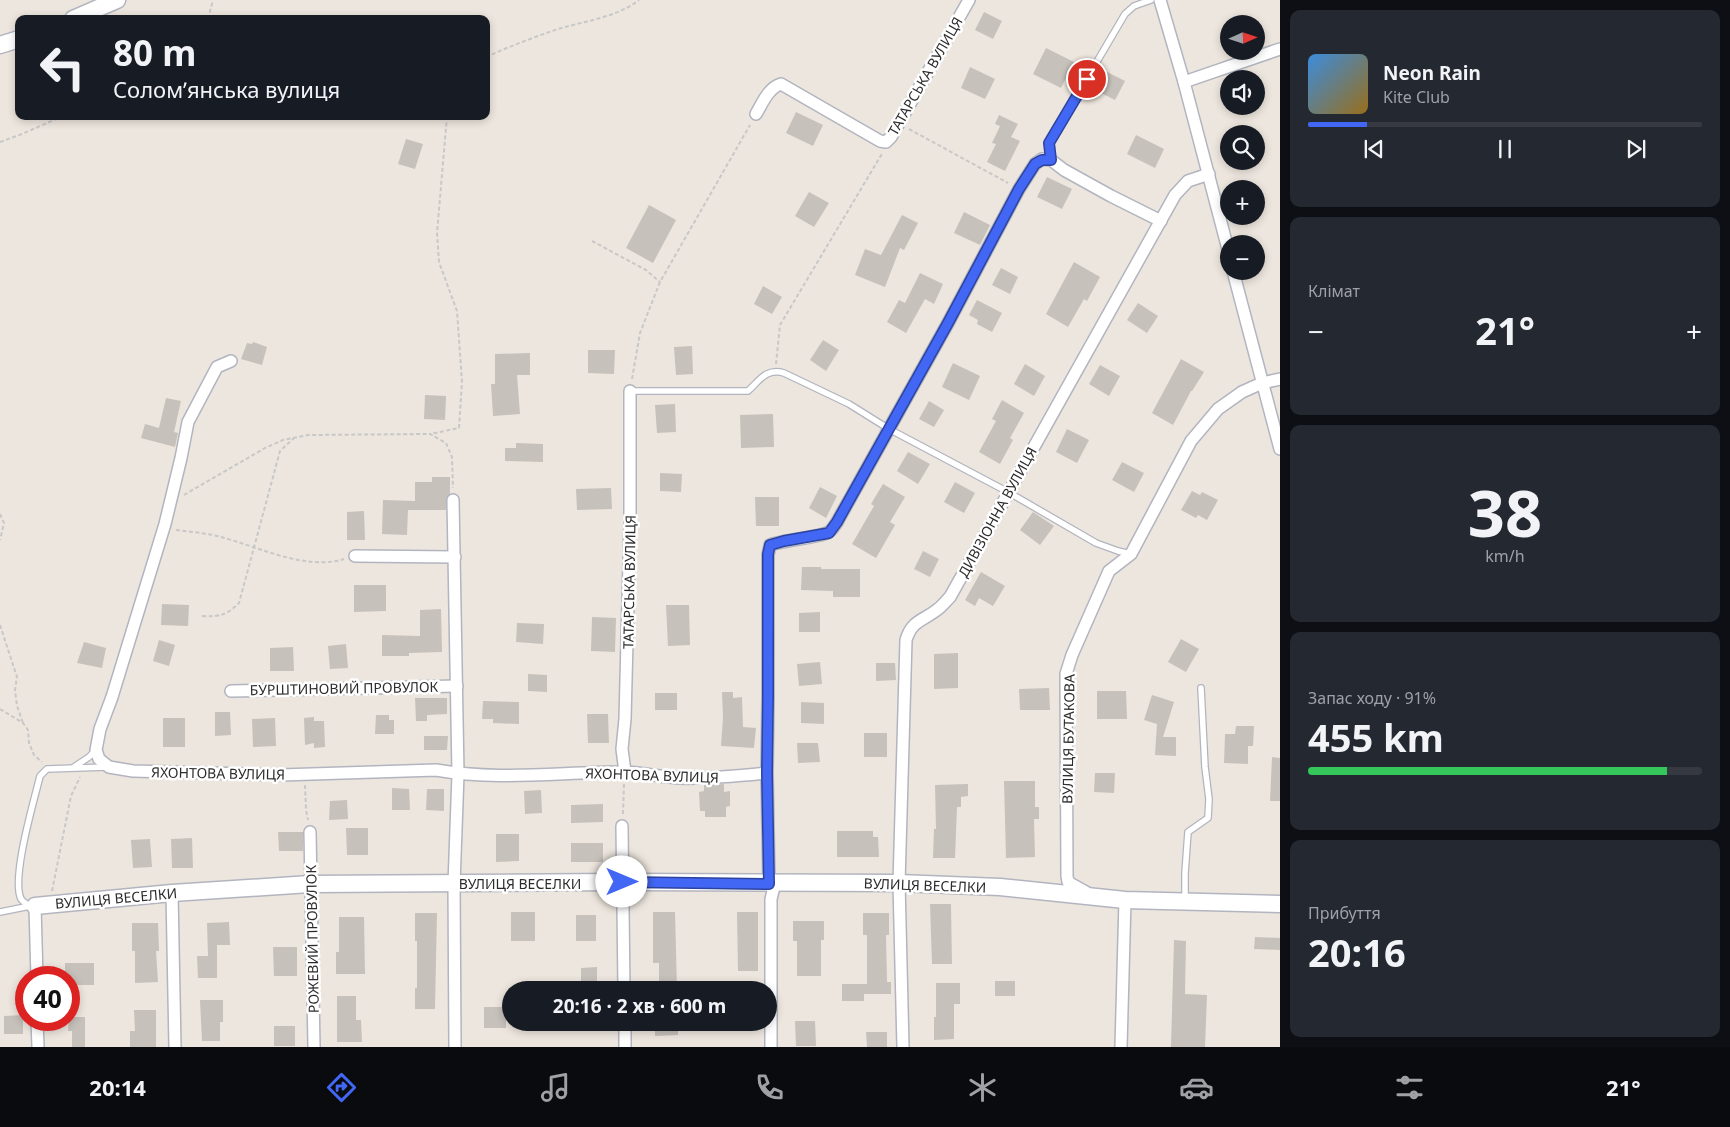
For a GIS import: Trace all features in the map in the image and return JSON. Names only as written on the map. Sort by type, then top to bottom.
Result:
[{"type":"street","points":[[82,15],[117,0]]},
{"type":"street","name":"ТАТАРСЬКА ВУЛИЦЯ","points":[[756,114],[769,92],[781,84],[880,141],[886,142],[891,137],[968,0]]},
{"type":"street","points":[[1160,0],[1184,82],[1224,235]]},
{"type":"street","points":[[0,46],[15,40]]},
{"type":"street","points":[[1184,82],[1280,49]]},
{"type":"street","points":[[771,1047],[772,883],[767,773],[768,554],[770,545],[829,533],[854,493],[948,323],[1019,189],[1035,164],[1042,160],[1051,160],[1064,170],[1161,221]]},
{"type":"street","name":"ДИВІЗІОННА ВУЛИЦЯ","points":[[903,1047],[899,883],[906,640],[909,629],[938,609],[950,597],[1175,195],[1188,181],[1208,174]]},
{"type":"street","points":[[1235,280],[1280,449]]},
{"type":"street","points":[[109,767],[99,759],[96,750],[100,729],[112,697],[164,528],[188,422],[216,367],[231,361]]},
{"type":"street","name":"ВУЛИЦЯ БУТАКОВА","points":[[1094,896],[1073,886],[1068,882],[1067,876],[1066,674],[1072,655],[1109,571],[1131,554],[1191,441],[1218,409],[1242,392],[1262,383],[1280,379]]},
{"type":"street","name":"ТАТАРСЬКА ВУЛИЦЯ","points":[[625,772],[622,749],[625,710],[630,523],[630,391]]},
{"type":"street","name":"БУРШТИНОВИЙ ПРОВУЛОК","points":[[453,500],[458,774],[454,884],[455,1047]]},
{"type":"street","points":[[355,556],[455,557]]},
{"type":"street","name":"БУРШТИНОВИЙ ПРОВУЛОК","points":[[232,690],[457,686]]},
{"type":"street","name":"ЯХОНТОВА ВУЛИЦЯ","points":[[109,767],[133,772],[305,774],[428,770],[458,774],[513,777],[625,772],[678,778],[727,777],[767,773]]},
{"type":"street","points":[[622,826],[624,981]]},
{"type":"street","name":"РОЖЕВИЙ ПРОВУЛОК","points":[[310,832],[314,1047]]},
{"type":"street","name":"ВУЛИЦЯ ВЕСЕЛКИ","points":[[32,906],[172,893],[310,884],[622,882],[899,883],[1000,887],[1125,900],[1280,904]]},
{"type":"street","points":[[172,893],[175,1047]]},
{"type":"street","points":[[1121,1047],[1125,900]]},
{"type":"street","points":[[32,906],[36,966]]},
{"type":"street","points":[[37,1031],[38,1047]]},
{"type":"street","points":[[625,1031],[625,1047]]},
{"type":"lane","points":[[1051,160],[1049,143],[1125,14],[1134,6],[1151,0]]},
{"type":"lane","points":[[630,391],[748,391],[768,373],[776,371],[784,373],[849,404],[889,429],[1008,492],[1096,543],[1131,554]]},
{"type":"lane","points":[[1185,902],[1188,832],[1208,818],[1209,799],[1205,767],[1201,688]]},
{"type":"lane","points":[[72,768],[96,750]]},
{"type":"lane","points":[[32,906],[22,901],[19,890],[19,867],[40,776],[47,769],[109,767]]},
{"type":"lane","points":[[0,912],[32,906]]},
{"type":"path","points":[[209,15],[213,0]]},
{"type":"path","points":[[490,55],[555,30],[627,9],[639,0]]},
{"type":"path","points":[[630,391],[640,333],[660,282],[756,114]]},
{"type":"path","points":[[0,142],[54,120]]},
{"type":"path","points":[[170,503],[265,448],[283,440],[308,435],[430,434],[459,428],[461,392],[457,311],[439,262],[436,233],[447,120]]},
{"type":"path","points":[[899,123],[1019,189]]},
{"type":"path","points":[[776,371],[780,325],[891,137]]},
{"type":"path","points":[[592,241],[646,270],[660,282]]},
{"type":"path","points":[[430,434],[446,444],[452,457],[453,500]]},
{"type":"path","points":[[202,616],[213,617],[230,612],[239,603],[280,451],[294,438]]},
{"type":"path","points":[[0,514],[4,523],[0,540]]},
{"type":"path","points":[[164,528],[219,537],[294,559],[333,563],[355,556]]},
{"type":"path","points":[[0,626],[18,677],[15,690],[17,706],[23,723],[28,730],[29,743],[34,755],[51,769]]},
{"type":"path","points":[[0,709],[23,723]]},
{"type":"path","points":[[52,904],[51,894],[71,796],[84,768]]},
{"type":"path","points":[[622,826],[625,772]]},
{"type":"path","points":[[305,774],[306,810],[310,832]]},
{"type":"building","points":[[984,12],[1002,21],[993,39],[975,30]]},
{"type":"building","points":[[1046,48],[1074,62],[1061,88],[1033,74]]},
{"type":"building","points":[[970,67],[995,79],[985,99],[961,88]]},
{"type":"building","points":[[1101,69],[1125,81],[1115,100],[1091,88]]},
{"type":"building","points":[[796,112],[823,125],[813,146],[786,133]]},
{"type":"building","points":[[999,115],[1018,124],[1011,137],[1020,141],[1005,171],[987,162],[996,144],[992,143],[1000,126],[995,124]]},
{"type":"building","points":[[1136,135],[1164,149],[1155,168],[1127,154]]},
{"type":"building","points":[[406,139],[423,144],[415,169],[398,164]]},
{"type":"building","points":[[1047,177],[1072,189],[1062,209],[1037,197]]},
{"type":"building","points":[[809,192],[829,203],[814,227],[795,216]]},
{"type":"building","points":[[649,205],[676,220],[653,263],[626,248]]},
{"type":"building","points":[[964,212],[990,225],[980,245],[954,233]]},
{"type":"building","points":[[902,215],[918,223],[904,250],[900,248],[885,287],[855,275],[865,249],[881,255]]},
{"type":"building","points":[[1074,262],[1100,277],[1087,301],[1084,299],[1068,327],[1046,314]]},
{"type":"building","points":[[1001,268],[1018,277],[1010,294],[992,285]]},
{"type":"building","points":[[920,273],[943,284],[934,304],[925,299],[906,333],[887,322],[899,300],[905,303]]},
{"type":"building","points":[[763,286],[782,297],[772,314],[754,304]]},
{"type":"building","points":[[977,300],[1002,313],[992,332],[977,324],[978,320],[969,315]]},
{"type":"building","points":[[1138,303],[1158,316],[1147,333],[1127,320]]},
{"type":"building","points":[[823,340],[839,350],[826,371],[810,360]]},
{"type":"building","points":[[253,342],[267,347],[262,365],[241,359],[247,343],[252,344]]},
{"type":"building","points":[[692,346],[693,374],[676,375],[674,347]]},
{"type":"building","points":[[588,350],[615,350],[614,374],[588,373]]},
{"type":"building","points":[[530,353],[530,375],[517,375],[520,414],[493,416],[491,384],[495,384],[495,354]]},
{"type":"building","points":[[1181,359],[1204,372],[1191,391],[1173,425],[1152,413]]},
{"type":"building","points":[[953,363],[980,376],[969,400],[942,387]]},
{"type":"building","points":[[1025,364],[1045,376],[1034,396],[1014,384]]},
{"type":"building","points":[[1100,365],[1120,376],[1109,396],[1089,384]]},
{"type":"building","points":[[425,395],[446,396],[445,420],[424,419]]},
{"type":"building","points":[[166,398],[181,401],[174,432],[178,433],[175,447],[141,438],[145,424],[159,428]]},
{"type":"building","points":[[1002,400],[1024,413],[1010,438],[1013,440],[1000,464],[979,452],[996,421],[992,419]]},
{"type":"building","points":[[929,401],[944,410],[934,427],[919,419]]},
{"type":"building","points":[[675,404],[676,432],[657,433],[655,405]]},
{"type":"building","points":[[773,414],[774,447],[741,448],[740,415]]},
{"type":"building","points":[[1067,429],[1089,440],[1077,463],[1056,452]]},
{"type":"building","points":[[516,443],[543,444],[543,462],[505,461],[505,448],[516,448]]},
{"type":"building","points":[[908,452],[930,464],[918,484],[897,471]]},
{"type":"building","points":[[1122,462],[1144,473],[1134,492],[1112,480]]},
{"type":"building","points":[[660,473],[682,474],[681,492],[660,491]]},
{"type":"building","points":[[432,477],[450,477],[450,493],[446,500],[446,510],[408,510],[407,535],[382,534],[383,500],[415,501],[415,482],[432,482]]},
{"type":"building","points":[[955,482],[975,493],[964,513],[944,502]]},
{"type":"building","points":[[883,484],[905,497],[890,522],[895,525],[876,558],[852,544],[874,506],[871,504]]},
{"type":"building","points":[[820,487],[837,496],[826,518],[809,508]]},
{"type":"building","points":[[611,488],[612,509],[577,510],[576,489]]},
{"type":"building","points":[[1192,491],[1200,495],[1202,492],[1218,500],[1207,520],[1198,515],[1196,518],[1181,510]]},
{"type":"building","points":[[755,497],[779,497],[779,526],[756,526]]},
{"type":"building","points":[[364,511],[365,540],[347,540],[347,512]]},
{"type":"building","points":[[1033,512],[1054,526],[1040,545],[1020,530]]},
{"type":"building","points":[[923,551],[939,559],[930,577],[914,569]]},
{"type":"building","points":[[802,567],[860,569],[860,597],[833,597],[833,591],[801,590]]},
{"type":"building","points":[[981,572],[1005,586],[993,606],[979,598],[975,606],[965,600]]},
{"type":"building","points":[[354,585],[386,585],[386,611],[354,612]]},
{"type":"building","points":[[162,604],[189,605],[188,626],[161,625]]},
{"type":"building","points":[[666,605],[689,605],[690,645],[668,646]]},
{"type":"building","points":[[441,609],[442,652],[409,653],[409,656],[382,656],[382,635],[420,636],[420,610]]},
{"type":"building","points":[[820,612],[820,632],[799,632],[799,613]]},
{"type":"building","points":[[592,617],[616,618],[615,652],[591,651]]},
{"type":"building","points":[[517,623],[544,624],[543,644],[516,642]]},
{"type":"building","points":[[1181,639],[1199,649],[1186,672],[1168,662]]},
{"type":"building","points":[[159,640],[175,645],[169,666],[153,661]]},
{"type":"building","points":[[84,642],[106,648],[102,668],[77,663]]},
{"type":"building","points":[[346,644],[348,668],[330,669],[328,646]]},
{"type":"building","points":[[293,647],[294,671],[270,671],[270,648]]},
{"type":"building","points":[[958,653],[958,688],[934,689],[934,654]]},
{"type":"building","points":[[820,662],[822,684],[799,686],[797,664]]},
{"type":"building","points":[[876,663],[895,663],[896,680],[876,681]]},
{"type":"building","points":[[528,674],[547,675],[547,692],[528,691]]},
{"type":"building","points":[[1049,688],[1050,710],[1020,710],[1019,689]]},
{"type":"building","points":[[1097,691],[1126,691],[1127,719],[1097,719]]},
{"type":"building","points":[[722,692],[733,692],[733,698],[742,697],[743,727],[756,728],[754,748],[721,746]]},
{"type":"building","points":[[655,693],[677,693],[677,710],[655,710]]},
{"type":"building","points":[[1152,695],[1174,702],[1163,737],[1176,737],[1176,756],[1155,755],[1157,724],[1144,720]]},
{"type":"building","points":[[415,698],[447,698],[447,714],[427,715],[427,721],[416,721]]},
{"type":"building","points":[[483,701],[519,702],[519,724],[493,723],[493,719],[482,719]]},
{"type":"building","points":[[801,702],[824,703],[824,724],[801,723]]},
{"type":"building","points":[[215,712],[230,712],[231,735],[215,736]]},
{"type":"building","points":[[587,714],[608,714],[609,743],[588,743]]},
{"type":"building","points":[[376,715],[389,715],[389,720],[394,720],[394,734],[375,734]]},
{"type":"building","points":[[314,717],[314,721],[324,721],[325,747],[314,748],[314,743],[305,745],[304,718]]},
{"type":"building","points":[[163,718],[185,718],[185,747],[163,747]]},
{"type":"building","points":[[275,718],[276,746],[253,747],[252,719]]},
{"type":"building","points":[[1236,726],[1254,726],[1253,746],[1248,746],[1248,764],[1224,763],[1225,734],[1235,734]]},
{"type":"building","points":[[864,733],[887,733],[887,757],[864,757]]},
{"type":"building","points":[[424,736],[448,736],[447,750],[424,750]]},
{"type":"building","points":[[797,743],[818,743],[820,762],[798,763]]},
{"type":"building","points":[[1272,757],[1280,758],[1280,801],[1270,801]]},
{"type":"building","points":[[1095,773],[1115,773],[1114,793],[1094,792]]},
{"type":"building","points":[[1004,781],[1035,781],[1035,807],[1039,807],[1039,819],[1034,819],[1035,857],[1006,858]]},
{"type":"building","points":[[724,784],[724,792],[730,791],[730,806],[726,807],[726,817],[705,817],[705,811],[700,811],[699,792],[704,791],[704,785]]},
{"type":"building","points":[[968,784],[968,796],[961,797],[961,807],[957,807],[955,858],[933,858],[934,829],[936,829],[935,785]]},
{"type":"building","points":[[392,788],[409,789],[410,810],[392,810]]},
{"type":"building","points":[[427,789],[444,789],[444,811],[426,810]]},
{"type":"building","points":[[541,790],[542,813],[525,814],[524,791]]},
{"type":"building","points":[[347,800],[348,819],[329,820],[330,801]]},
{"type":"building","points":[[603,804],[603,822],[571,823],[571,805]]},
{"type":"building","points":[[346,828],[368,828],[368,855],[347,855]]},
{"type":"building","points":[[837,831],[873,831],[873,837],[878,837],[879,857],[837,857]]},
{"type":"building","points":[[278,832],[303,832],[303,851],[279,851]]},
{"type":"building","points":[[496,834],[519,834],[519,861],[496,862]]},
{"type":"building","points":[[192,838],[193,868],[172,868],[171,839]]},
{"type":"building","points":[[150,839],[152,867],[133,868],[131,840]]},
{"type":"building","points":[[571,843],[603,843],[603,862],[571,862]]},
{"type":"building","points":[[930,904],[951,904],[952,964],[932,964]]},
{"type":"building","points":[[511,912],[535,912],[535,941],[511,941]]},
{"type":"building","points":[[653,912],[675,912],[677,981],[659,981],[659,963],[653,963]]},
{"type":"building","points":[[737,912],[758,912],[758,971],[738,971]]},
{"type":"building","points":[[415,913],[437,913],[435,1009],[415,1009],[417,941],[415,941]]},
{"type":"building","points":[[863,913],[889,913],[889,935],[886,935],[887,982],[891,982],[891,994],[864,994],[864,1001],[842,1001],[842,984],[867,984],[867,935],[863,935]]},
{"type":"building","points":[[576,915],[596,915],[596,941],[576,941]]},
{"type":"building","points":[[339,917],[364,917],[365,974],[336,974],[336,952],[339,952]]},
{"type":"building","points":[[793,921],[824,921],[824,940],[821,940],[821,976],[797,976],[797,941],[793,941]]},
{"type":"building","points":[[229,922],[230,945],[217,945],[217,978],[198,978],[197,956],[208,956],[207,923]]},
{"type":"building","points":[[132,923],[158,923],[159,951],[156,951],[158,982],[135,983],[135,951],[132,951]]},
{"type":"building","points":[[1255,937],[1280,938],[1280,950],[1254,949]]},
{"type":"building","points":[[1174,940],[1186,941],[1185,994],[1207,995],[1205,1047],[1171,1047]]},
{"type":"building","points":[[273,947],[297,947],[297,976],[274,976]]},
{"type":"building","points":[[65,963],[94,963],[94,985],[80,985],[80,966],[65,966]]},
{"type":"building","points":[[597,967],[597,981],[581,981],[581,968]]},
{"type":"building","points":[[995,981],[1015,981],[1015,996],[995,996]]},
{"type":"building","points":[[936,983],[960,983],[960,1004],[954,1004],[954,1039],[934,1040]]},
{"type":"building","points":[[337,996],[356,996],[356,1020],[361,1020],[362,1042],[337,1042]]},
{"type":"building","points":[[200,1000],[223,1000],[223,1022],[220,1022],[220,1041],[202,1041]]},
{"type":"building","points":[[484,1007],[502,1007],[502,1028],[484,1028]]},
{"type":"building","points":[[134,1010],[156,1010],[156,1047],[130,1047],[130,1031],[135,1031]]},
{"type":"building","points":[[15,1015],[15,1031],[23,1031],[23,1034],[4,1034],[4,1016]]},
{"type":"building","points":[[80,1017],[85,1017],[85,1047],[72,1047],[72,1031],[80,1031]]},
{"type":"building","points":[[795,1021],[815,1021],[816,1046],[796,1046]]},
{"type":"building","points":[[274,1026],[295,1026],[295,1046],[274,1046]]},
{"type":"building","points":[[655,1031],[678,1031],[678,1035],[655,1036]]},
{"type":"building","points":[[866,1032],[887,1032],[887,1047],[867,1047]]},
{"type":"route","points":[[622,882],[769,884],[767,571],[770,545],[829,533],[837,522],[948,323],[1019,189],[1035,164],[1042,160],[1051,160],[1049,143],[1087,79]]}]
